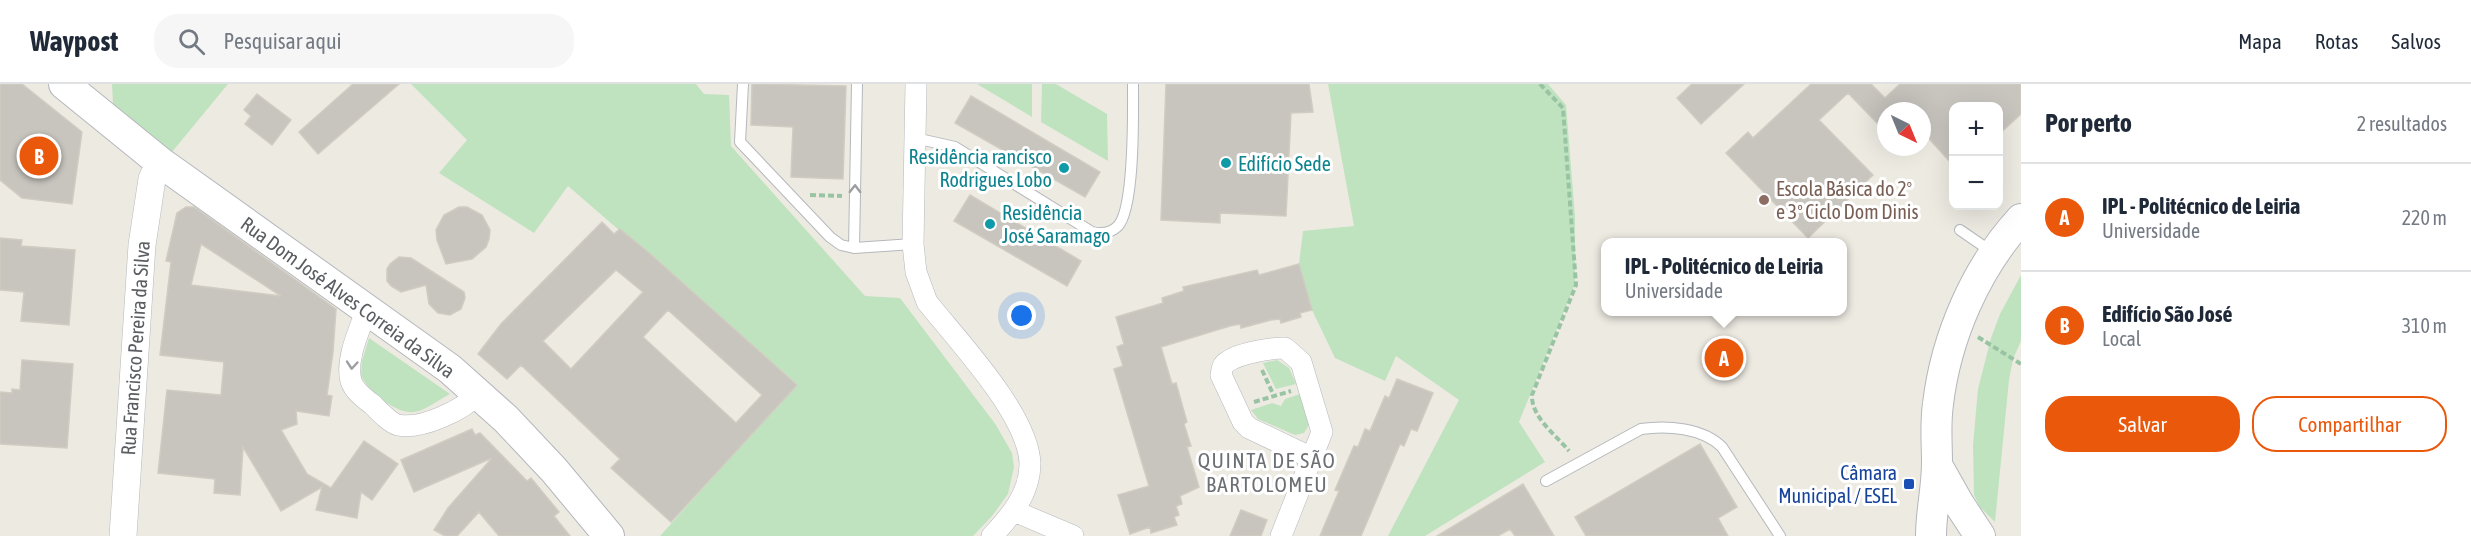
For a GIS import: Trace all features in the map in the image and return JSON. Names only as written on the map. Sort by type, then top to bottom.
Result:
[{"type":"main road","name":"Rua Dom José Alves Correia da Silva","points":[[64,84],[160,162],[450,369],[555,470],[609,536]]},
{"type":"main road","points":[[1931,536],[1937,465],[1936,429],[1939,395],[1946,362],[1958,324],[1994,254],[2021,219]]},
{"type":"main road","points":[[1937,465],[1952,536]]},
{"type":"main road","points":[[1937,465],[1980,536]]},
{"type":"street","points":[[916,84],[913,244],[918,280],[927,302],[994,387],[1017,422],[1028,450],[1028,476],[1014,512],[992,536]]},
{"type":"street","name":"Rua Francisco Pereira da Silva","points":[[123,536],[142,245],[152,179],[160,162]]},
{"type":"street","points":[[367,309],[351,361],[351,382],[362,396],[396,425],[416,425],[449,414],[470,403],[478,394]]},
{"type":"street","points":[[1281,536],[1312,458],[1322,432],[1309,386],[1301,362],[1286,348],[1271,348],[1228,361],[1221,375],[1243,422],[1256,433],[1312,458]]},
{"type":"street","points":[[1014,512],[1073,536]]},
{"type":"lane","points":[[743,84],[740,142],[830,237],[841,245],[854,248],[913,244]]},
{"type":"lane","points":[[854,248],[857,84]]},
{"type":"lane","points":[[915,138],[956,147],[1092,232],[1107,232],[1118,225],[1128,200],[1133,84]]},
{"type":"lane","points":[[1960,230],[1994,254]]},
{"type":"lane","points":[[1546,481],[1641,429],[1655,427],[1701,433],[1713,438],[1722,447],[1780,536]]},
{"type":"path","points":[[1540,84],[1563,108],[1576,285],[1532,395],[1532,403],[1536,413],[1580,463]]},
{"type":"path","points":[[803,194],[855,196]]},
{"type":"path","points":[[1958,324],[2021,364]]},
{"type":"path","points":[[1254,353],[1274,396]]},
{"type":"path","points":[[1236,407],[1309,386]]},
{"type":"green space","points":[[112,84],[228,84],[172,152],[113,104]]},
{"type":"green space","points":[[411,84],[696,84],[704,94],[729,95],[731,146],[865,296],[900,298],[996,425],[1012,453],[1014,467],[1008,494],[973,536],[660,536],[797,384],[568,186],[534,233],[439,173],[467,140]]},
{"type":"green space","points":[[977,84],[1032,84],[1032,117]]},
{"type":"green space","points":[[1042,84],[1056,84],[1107,114],[1108,161],[1041,122]]},
{"type":"green space","points":[[1328,84],[1548,84],[1566,105],[1575,216],[1575,284],[1519,422],[1545,462],[1425,536],[1388,536],[1459,400],[1396,356],[1385,381],[1335,358],[1312,310],[1299,264],[1303,231],[1354,226]]},
{"type":"green space","points":[[2021,275],[2021,341],[2013,359],[2009,380],[1995,522],[1980,507],[1974,495],[1973,445],[1978,389],[1991,338],[2000,314]]},
{"type":"green space","points":[[369,338],[450,394],[425,409],[411,412],[403,411],[384,401],[371,390],[361,376],[362,361]]},
{"type":"green space","points":[[1277,360],[1289,368],[1296,384],[1276,389],[1263,363]]},
{"type":"green space","points":[[1300,394],[1309,425],[1304,433],[1295,435],[1258,419],[1251,410],[1272,403],[1281,406],[1285,399]]},
{"type":"building","points":[[0,84],[22,84],[82,132],[72,204],[22,198],[0,180]]},
{"type":"building","points":[[353,84],[399,84],[318,154],[299,132]]},
{"type":"building","points":[[752,84],[846,86],[843,179],[791,177],[793,127],[751,125]]},
{"type":"building","name":"Edifício Sede","points":[[1166,84],[1309,84],[1313,112],[1291,113],[1286,216],[1220,213],[1220,223],[1161,220]]},
{"type":"building","points":[[1692,84],[1744,84],[1701,124],[1677,98]]},
{"type":"building","points":[[1811,84],[1871,84],[1885,98],[1900,84],[2021,84],[2021,114],[2003,130],[2003,102],[1949,102],[1949,161],[1931,141],[1931,102],[1877,102],[1877,123],[1848,93],[1819,120],[1873,175],[1808,238],[1726,153],[1748,132],[1753,138]]},
{"type":"building","points":[[257,94],[291,120],[272,145],[245,124],[251,116],[244,110]]},
{"type":"building","points":[[971,96],[1100,172],[1085,197],[955,123]]},
{"type":"building","points":[[970,195],[1081,261],[1067,286],[954,221]]},
{"type":"building","points":[[186,207],[194,207],[336,309],[327,395],[332,396],[329,416],[296,411],[297,424],[281,430],[307,474],[331,488],[364,441],[398,464],[372,500],[361,492],[357,518],[316,510],[322,487],[281,511],[243,447],[240,495],[214,493],[215,479],[158,473],[167,390],[221,395],[224,362],[160,355],[171,262],[166,261],[177,213]],"holes":[[[201,244],[281,296],[191,285]]]},
{"type":"building","points":[[459,207],[467,207],[482,215],[490,230],[489,239],[486,247],[472,259],[446,264],[437,240],[436,230],[444,215]]},
{"type":"building","points":[[602,222],[614,234],[620,229],[648,252],[797,385],[671,522],[611,468],[620,459],[521,365],[507,379],[478,354],[501,324]],"holes":[[[616,270],[643,292],[571,369],[543,341]],[[668,310],[762,395],[736,423],[643,337]]]},
{"type":"building","points":[[0,238],[22,240],[21,246],[75,250],[69,325],[21,321],[24,292],[0,290]]},
{"type":"building","points":[[399,257],[411,258],[464,292],[465,298],[461,309],[450,315],[438,313],[429,304],[426,285],[401,292],[391,286],[387,281],[387,269]]},
{"type":"building","points":[[1299,264],[1312,310],[1300,313],[1301,317],[1281,323],[1280,319],[1241,328],[1240,324],[1230,326],[1161,347],[1172,384],[1176,383],[1187,422],[1184,424],[1191,446],[1187,447],[1199,487],[1180,496],[1182,504],[1176,506],[1179,515],[1174,517],[1177,525],[1151,533],[1150,527],[1130,534],[1118,495],[1149,486],[1114,369],[1123,366],[1117,347],[1124,344],[1116,317],[1163,303],[1162,298],[1184,291],[1183,287],[1257,270],[1259,275]]},
{"type":"building","points":[[22,360],[73,364],[67,448],[0,444],[0,392],[12,393],[12,389],[20,390]]},
{"type":"building","points":[[1397,379],[1433,393],[1417,431],[1411,429],[1404,446],[1400,444],[1361,536],[1320,536],[1339,491],[1335,490],[1354,446],[1358,447],[1365,429],[1370,431],[1385,396],[1389,398]]},
{"type":"building","points":[[472,429],[475,435],[480,433],[527,481],[531,478],[559,512],[554,516],[570,536],[499,536],[479,512],[457,536],[445,536],[434,530],[448,508],[492,458],[414,492],[401,460]]},
{"type":"building","points":[[1700,444],[1737,507],[1718,518],[1728,536],[1586,536],[1575,517]]},
{"type":"building","points":[[1523,484],[1554,536],[1515,536],[1510,529],[1498,536],[1437,536]]},
{"type":"building","points":[[1241,510],[1267,520],[1261,536],[1230,536]]},
{"type":"place","name":"Edifício São José","points":[[39,156]]},
{"type":"place","name":"Edifício Sede","points":[[1226,163]]},
{"type":"place","name":"Residência rancisco Rodrigues Lobo","points":[[1064,168]]},
{"type":"place","name":"Escola Básica do 2º e 3º Ciclo Dom Dinis","points":[[1764,200]]},
{"type":"place","name":"Residência José Saramago","points":[[990,224]]},
{"type":"place","name":"IPL - Politécnico de Leiria","points":[[1724,358]]},
{"type":"place","name":"Câmara Municipal / ESEL","points":[[1909,484]]},
{"type":"district","name":"QUINTA DE SÃO BARTOLOMEU","points":[[1267,472]]}]
